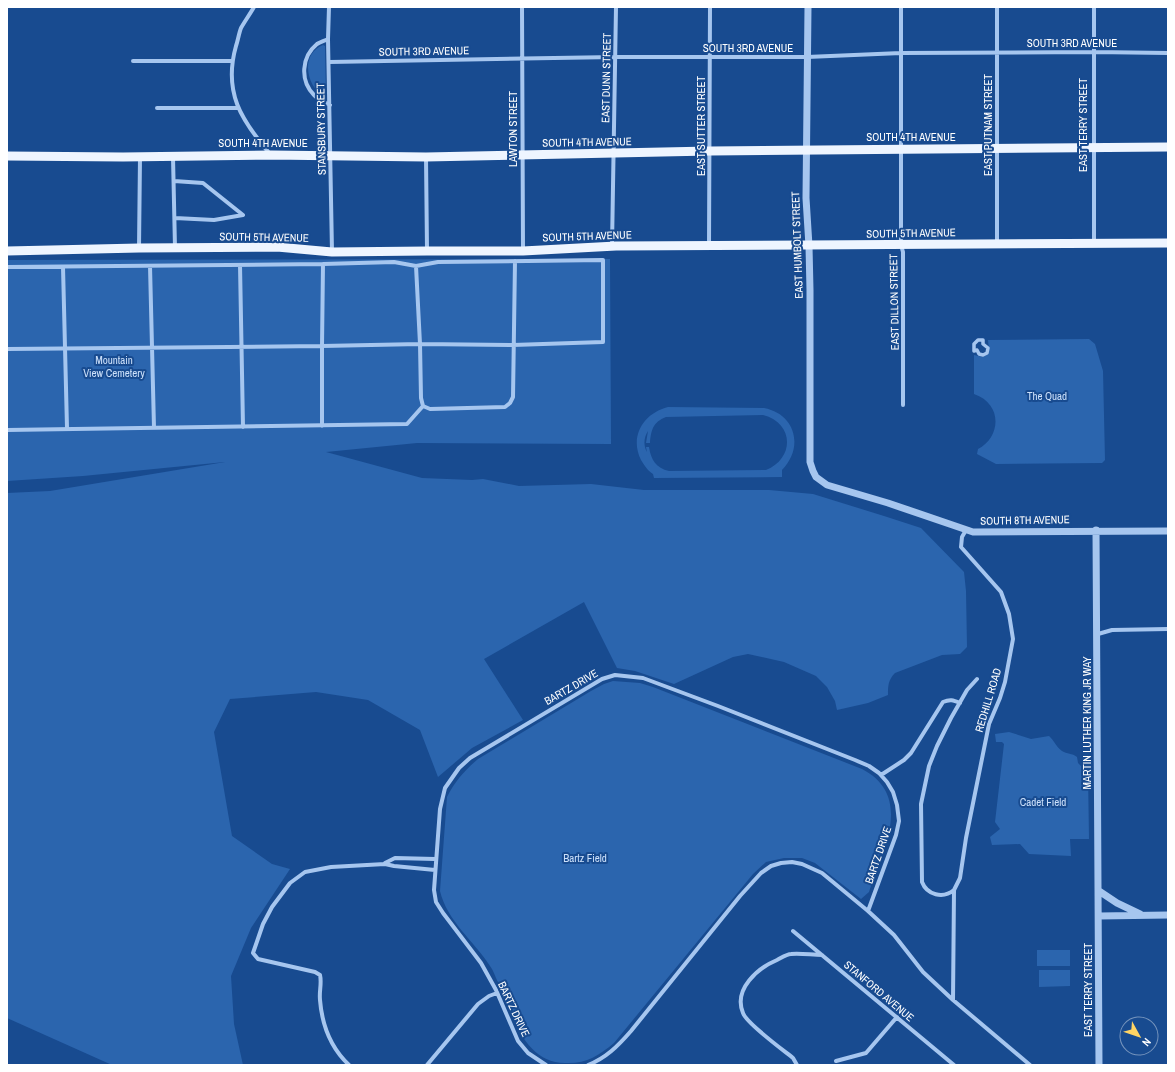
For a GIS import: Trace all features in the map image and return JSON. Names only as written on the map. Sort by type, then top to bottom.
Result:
[{"type":"main road","name":"SOUTH 4TH AVENUE","points":[[7,156],[140,157],[330,155],[426,157],[710,151],[1168,147]]},
{"type":"main road","name":"SOUTH 5TH AVENUE","points":[[7,251],[277,247],[332,252],[427,252],[612,246],[809,246],[1094,243],[1168,244]]},
{"type":"street","points":[[254,7],[241,28],[232,61],[232,86],[238,108],[248,128],[271,155]]},
{"type":"street","name":"STANSBURY STREET","points":[[329,7],[328,39],[332,252]]},
{"type":"street","name":"LAWTON STREET","points":[[522,7],[523,250]]},
{"type":"street","name":"EAST DUNN STREET","points":[[612,246],[616,7]]},
{"type":"street","name":"EAST SUTTER STREET","points":[[709,246],[710,7]]},
{"type":"street","name":"EAST HUMBOLT STREET","points":[[808,7],[806,198],[809,246],[810,462],[813,471],[819,480]]},
{"type":"street","name":"EAST DILLON STREET","points":[[901,7],[901,245],[903,252],[904,405]]},
{"type":"street","name":"EAST PUTNAM STREET","points":[[996,7],[997,244]]},
{"type":"street","name":"EAST TERRY STREET","points":[[1094,7],[1094,243]]},
{"type":"street","points":[[328,39],[318,43],[312,49],[306,59],[304,68],[308,88],[314,95],[330,105]]},
{"type":"street","name":"SOUTH 3RD AVENUE","points":[[329,62],[615,57],[807,57],[901,53],[1168,53]]},
{"type":"street","points":[[133,61],[232,61]]},
{"type":"street","points":[[157,108],[238,108]]},
{"type":"street","points":[[173,156],[175,248]]},
{"type":"street","points":[[139,248],[140,157]]},
{"type":"street","points":[[426,157],[427,252]]},
{"type":"street","points":[[174,181],[203,183],[243,215],[214,220],[175,218]]},
{"type":"street","points":[[7,267],[394,262],[416,266],[438,262],[603,260],[602,342],[513,345],[420,344],[65,349],[7,348]]},
{"type":"street","points":[[423,406],[430,409],[505,406],[510,403],[513,397],[515,261]]},
{"type":"street","points":[[322,426],[323,264]]},
{"type":"street","points":[[240,265],[243,427]]},
{"type":"street","points":[[150,266],[154,428]]},
{"type":"street","points":[[416,266],[421,398],[423,406]]},
{"type":"street","points":[[63,267],[67,428]]},
{"type":"street","points":[[978,340],[983,340],[983,344],[988,348],[987,353],[983,355],[979,354],[977,350],[974,351],[974,344],[978,340]]},
{"type":"street","points":[[7,430],[408,424],[423,406]]},
{"type":"street","name":"SOUTH 8TH AVENUE","points":[[819,480],[835,488],[888,503],[973,532],[1096,530],[1168,531]]},
{"type":"street","name":"REDHILL ROAD","points":[[966,530],[962,536],[961,547],[1001,592],[1009,614],[1013,639],[1005,682],[989,724],[966,838],[960,878],[954,890],[949,894],[941,895],[930,892],[924,888],[922,882],[922,804],[929,766],[936,746],[967,690],[977,679]]},
{"type":"street","name":"MARTIN LUTHER KING JR WAY","points":[[1096,530],[1099,916]]},
{"type":"street","points":[[1098,634],[1112,630],[1168,629]]},
{"type":"street","name":"BARTZ DRIVE","points":[[546,1065],[528,1053],[518,1041],[497,993],[481,963],[436,902],[434,890],[435,859],[440,809],[444,793],[451,778],[470,758],[602,679],[615,675],[643,678],[855,760],[869,766],[881,776],[893,792],[897,805],[899,821],[896,835],[868,911]]},
{"type":"street","points":[[881,776],[904,760],[911,753],[943,702],[954,700],[960,703]]},
{"type":"street","points":[[385,864],[395,858],[435,859]]},
{"type":"street","points":[[588,1065],[604,1058],[631,1031],[740,896],[761,873],[771,866],[792,862],[812,867],[822,873],[868,911],[894,935],[923,972],[953,1000],[1030,1065]]},
{"type":"street","points":[[349,1065],[342,1058],[333,1044],[326,1029],[321,1012],[320,975],[315,972],[258,959],[253,953],[263,924],[272,907],[290,883],[305,872],[315,869],[385,864],[435,870]]},
{"type":"street","name":"REDHILL ROAD","points":[[953,1000],[954,890]]},
{"type":"street","points":[[1099,891],[1117,903],[1142,915]]},
{"type":"street","points":[[1099,916],[1168,915]]},
{"type":"street","name":"EAST TERRY STREET","points":[[1099,916],[1099,1065]]},
{"type":"street","name":"STANFORD AVENUE","points":[[793,931],[954,1065]]},
{"type":"street","points":[[797,1065],[792,1058],[751,1024],[743,1014],[740,1004],[743,990],[751,978],[765,965],[790,954],[822,955]]},
{"type":"street","points":[[427,1065],[478,1004],[489,996],[497,993]]},
{"type":"street","points":[[836,1061],[866,1053],[897,1017]]},
{"type":"green space","points":[[323,45],[325,46],[326,95],[324,97],[313,86],[308,70],[308,63],[311,55],[316,49]]},
{"type":"green space","name":"Mountain View Cemetery","points":[[610,259],[611,444],[417,443],[326,452],[422,478],[483,479],[519,486],[591,484],[644,490],[769,490],[813,494],[921,528],[964,572],[966,591],[967,647],[960,654],[942,655],[895,673],[889,683],[888,695],[868,703],[837,710],[835,701],[827,687],[816,676],[784,662],[748,654],[733,657],[674,684],[635,671],[617,668],[584,602],[484,659],[523,720],[472,748],[438,777],[420,730],[368,700],[316,692],[230,699],[214,732],[232,836],[272,864],[290,869],[251,928],[231,976],[234,1024],[243,1065],[112,1065],[7,1018],[7,493],[50,491],[225,462],[83,476],[7,481],[7,260]]},
{"type":"green space","name":"The Quad","points":[[1089,339],[1095,344],[1103,371],[1105,460],[1102,463],[996,464],[977,454],[978,449],[986,444],[991,437],[996,421],[990,405],[974,394],[974,355],[983,357],[988,354],[988,340]]},
{"type":"green space","points":[[668,407],[764,408],[775,411],[790,424],[794,442],[793,452],[789,461],[782,470],[782,477],[654,478],[653,474],[641,460],[637,442],[641,427],[652,414]],"holes":[[[763,415],[773,419],[781,425],[785,433],[787,441],[786,449],[782,457],[775,465],[766,470],[669,471],[657,466],[651,456],[649,447],[646,447],[647,452],[645,447],[645,438],[648,431],[646,443],[650,443],[652,430],[655,424],[666,417]]]},
{"type":"green space","name":"Bartz Field","points":[[613,681],[640,683],[653,687],[862,769],[878,780],[887,794],[891,809],[890,825],[887,842],[869,892],[861,899],[815,863],[802,858],[784,858],[766,862],[753,874],[614,1043],[603,1052],[586,1061],[565,1063],[551,1061],[539,1055],[529,1046],[514,1021],[491,968],[455,921],[444,902],[440,891],[447,797],[461,776],[478,759],[591,691]]},
{"type":"green space","name":"Cadet Field","points":[[1009,732],[1031,739],[1049,736],[1062,751],[1077,757],[1078,763],[1088,773],[1089,839],[1070,839],[1071,856],[1029,854],[1020,844],[992,845],[990,837],[1000,829],[995,822],[1004,744],[1002,742],[996,742],[995,734]]},
{"type":"green space","points":[[1037,950],[1070,950],[1070,966],[1037,966]]},
{"type":"green space","points":[[1039,970],[1070,970],[1070,986],[1039,987]]}]
